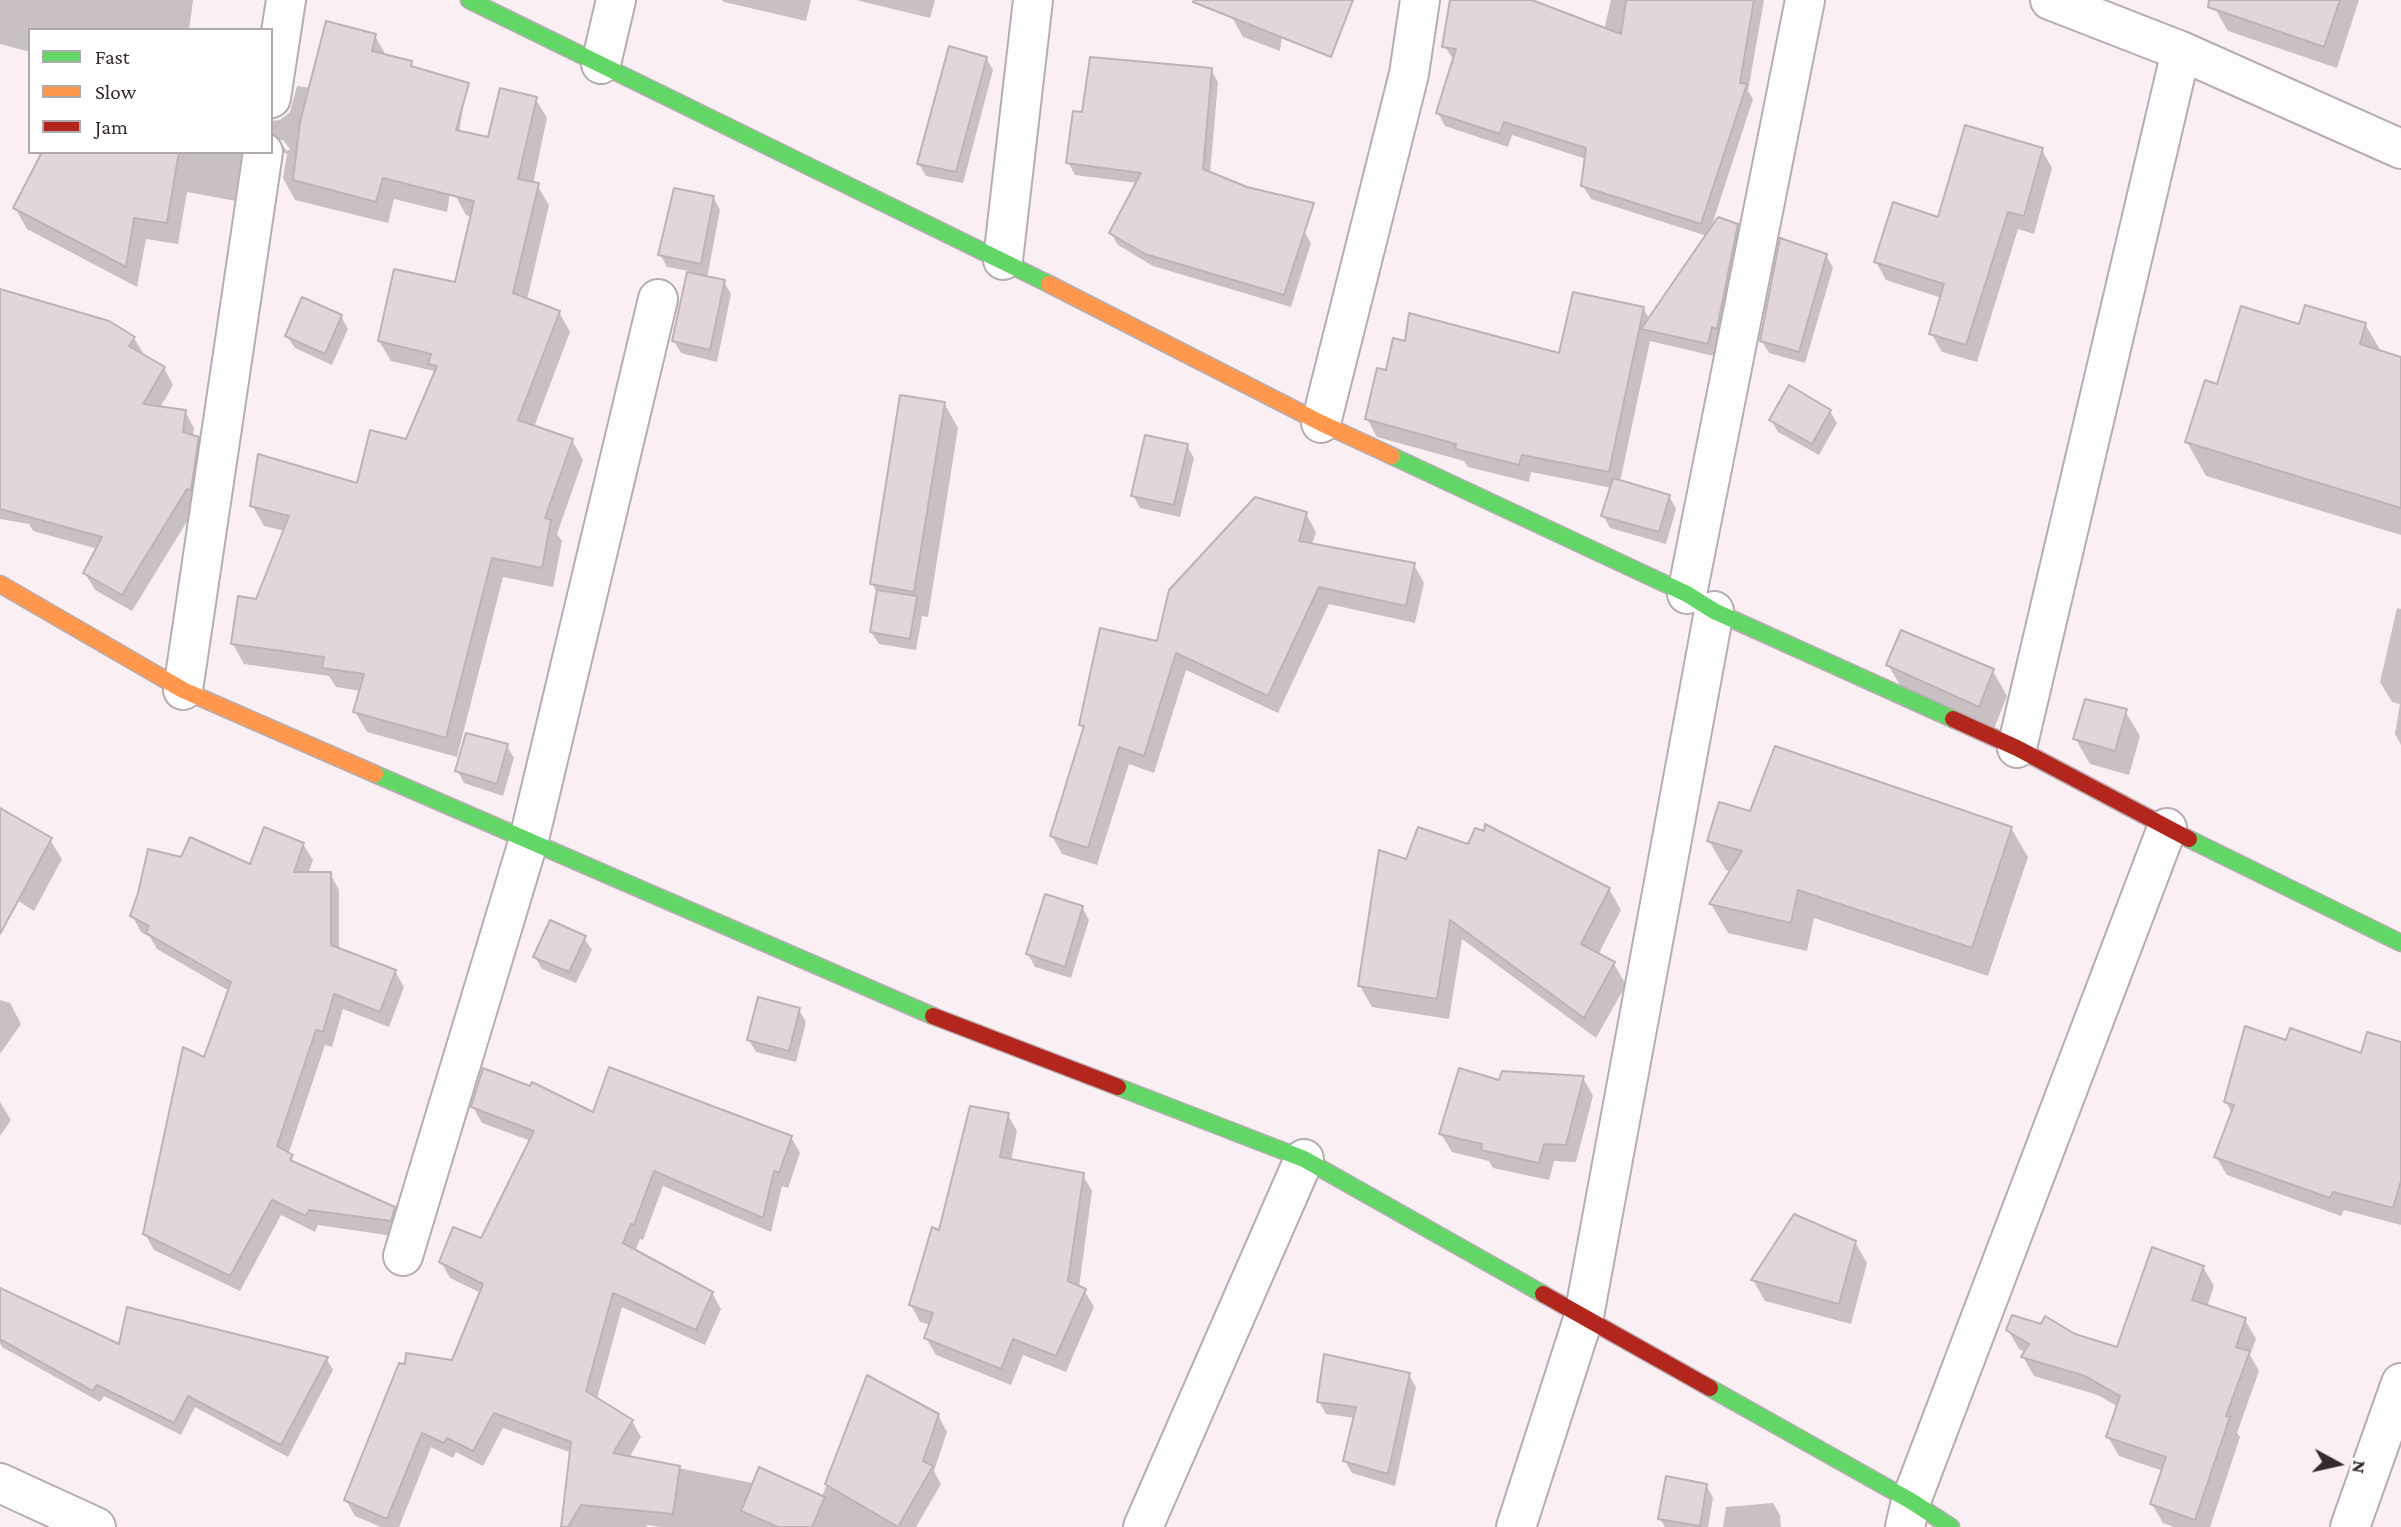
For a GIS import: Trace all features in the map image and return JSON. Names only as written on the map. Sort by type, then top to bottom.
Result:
[{"type":"street","points":[[273,85],[286,0]]},
{"type":"street","points":[[469,0],[1003,260],[1321,423],[1700,603],[2017,748],[2167,828],[2401,943]]},
{"type":"street","points":[[601,64],[616,0]]},
{"type":"street","points":[[1003,260],[1033,0]]},
{"type":"street","points":[[1321,423],[1409,74],[1420,0]]},
{"type":"street","points":[[1516,1527],[1584,1316],[1700,603],[1805,0]]},
{"type":"street","points":[[2050,0],[2181,51],[2401,149]]},
{"type":"street","points":[[2017,748],[2181,51]]},
{"type":"street","points":[[183,690],[263,154]]},
{"type":"street","points":[[403,1256],[529,839],[658,299]]},
{"type":"street","points":[[0,584],[183,690],[906,1006],[1304,1159],[1584,1316],[1908,1514],[1951,1527]]},
{"type":"street","points":[[1908,1514],[2167,828]]},
{"type":"street","points":[[1143,1527],[1304,1159]]},
{"type":"street","points":[[2350,1527],[2401,1383]]},
{"type":"street","points":[[0,1483],[96,1527]]},
{"type":"building","points":[[1353,0],[1331,57],[1193,2]]},
{"type":"building","points":[[1450,0],[1532,0],[1621,34],[1626,0],[1754,0],[1740,83],[1747,84],[1701,224],[1581,186],[1586,148],[1504,122],[1500,134],[1436,113],[1456,49],[1442,47]]},
{"type":"building","points":[[2209,0],[2340,0],[2324,47],[2208,7]]},
{"type":"building","points":[[326,21],[376,34],[372,51],[412,61],[411,66],[469,83],[456,130],[488,137],[500,88],[537,97],[518,179],[539,183],[513,293],[560,311],[518,420],[573,439],[545,518],[551,520],[542,568],[492,558],[446,738],[353,712],[364,674],[322,668],[324,657],[231,644],[238,596],[256,599],[289,516],[250,506],[258,454],[357,483],[370,430],[406,439],[437,366],[428,364],[431,354],[378,341],[394,269],[455,282],[474,201],[383,178],[376,202],[293,180],[300,122]]},
{"type":"building","points":[[949,46],[987,57],[956,172],[917,164]]},
{"type":"building","points":[[1090,57],[1212,68],[1203,169],[1247,187],[1314,203],[1284,295],[1145,254],[1109,233],[1141,173],[1066,163],[1073,111],[1082,112]]},
{"type":"building","points":[[1965,125],[2043,148],[2024,216],[2008,212],[1966,345],[1929,334],[1944,284],[1874,262],[1893,202],[1938,217]]},
{"type":"building","points":[[41,154],[179,154],[167,223],[134,218],[126,267],[13,208]]},
{"type":"building","points":[[674,188],[714,196],[701,264],[658,255]]},
{"type":"building","points":[[1718,217],[1738,224],[1717,329],[1712,327],[1708,344],[1641,329]]},
{"type":"building","points":[[1780,238],[1827,254],[1799,352],[1760,341]]},
{"type":"building","points":[[687,272],[725,280],[710,350],[672,341]]},
{"type":"building","points":[[0,289],[109,321],[135,337],[129,346],[165,367],[143,404],[186,410],[183,432],[199,437],[191,490],[187,489],[122,595],[83,573],[102,537],[0,509]]},
{"type":"building","points":[[1573,292],[1644,307],[1609,472],[1522,455],[1519,465],[1455,449],[1456,444],[1365,419],[1377,368],[1386,370],[1393,338],[1405,341],[1409,313],[1559,353]]},
{"type":"building","points":[[302,297],[342,315],[325,354],[285,336]]},
{"type":"building","points":[[2305,305],[2366,323],[2360,344],[2401,357],[2401,508],[2185,442],[2205,380],[2217,384],[2241,306],[2299,324]]},
{"type":"building","points":[[1789,385],[1831,410],[1812,444],[1769,420]]},
{"type":"building","points":[[900,395],[945,402],[914,592],[870,584]]},
{"type":"building","points":[[1145,435],[1188,444],[1174,505],[1131,496]]},
{"type":"building","points":[[1613,478],[1670,495],[1659,532],[1601,516]]},
{"type":"building","points":[[1255,497],[1307,512],[1299,541],[1415,563],[1406,606],[1319,587],[1268,696],[1176,653],[1144,756],[1119,747],[1088,848],[1050,836],[1084,726],[1079,725],[1100,628],[1157,641],[1169,590]]},
{"type":"building","points":[[877,590],[917,596],[910,639],[870,632]]},
{"type":"building","points":[[1901,630],[1994,669],[1979,707],[1886,665]]},
{"type":"building","points":[[2085,699],[2127,709],[2115,751],[2073,739]]},
{"type":"building","points":[[466,733],[508,744],[497,784],[455,771]]},
{"type":"building","points":[[1775,746],[2012,827],[1972,948],[1798,890],[1791,923],[1709,904],[1742,851],[1707,841],[1719,802],[1750,811]]},
{"type":"building","points":[[0,808],[52,838],[0,934]]},
{"type":"building","points":[[1485,824],[1610,888],[1581,944],[1615,962],[1584,1018],[1450,920],[1437,999],[1358,986],[1379,850],[1406,859],[1418,827],[1468,844],[1475,828],[1484,831]]},
{"type":"building","points":[[264,827],[304,843],[294,872],[331,872],[331,945],[396,970],[380,1012],[334,994],[323,1032],[316,1030],[277,1146],[293,1155],[290,1160],[395,1207],[391,1221],[309,1210],[306,1216],[272,1200],[230,1276],[143,1234],[183,1047],[204,1057],[231,982],[146,933],[149,926],[130,916],[148,849],[181,857],[190,837],[250,864]]},
{"type":"building","points":[[1045,894],[1083,906],[1065,967],[1026,954]]},
{"type":"building","points":[[550,920],[586,936],[569,972],[533,957]]},
{"type":"building","points":[[758,997],[800,1008],[789,1051],[747,1040]]},
{"type":"building","points":[[2245,1026],[2286,1040],[2290,1028],[2361,1053],[2367,1032],[2401,1042],[2401,1181],[2393,1208],[2333,1192],[2330,1198],[2214,1157],[2234,1105],[2224,1102]]},
{"type":"building","points":[[609,1067],[792,1136],[779,1173],[774,1171],[763,1218],[654,1171],[634,1225],[631,1224],[623,1243],[713,1292],[696,1330],[613,1293],[586,1391],[633,1420],[613,1453],[680,1466],[673,1514],[581,1505],[568,1527],[561,1527],[571,1442],[494,1413],[473,1451],[447,1438],[444,1443],[422,1433],[387,1519],[344,1500],[399,1363],[405,1364],[406,1353],[452,1360],[483,1284],[439,1262],[453,1227],[481,1238],[534,1131],[471,1107],[483,1068],[530,1086],[532,1082],[593,1112]]},
{"type":"building","points":[[1459,1068],[1499,1080],[1502,1071],[1584,1076],[1566,1145],[1544,1144],[1539,1163],[1481,1150],[1482,1144],[1439,1134]]},
{"type":"building","points":[[970,1106],[1009,1113],[1000,1157],[1084,1173],[1068,1281],[1086,1289],[1056,1356],[1013,1339],[1001,1369],[924,1338],[933,1313],[909,1305],[932,1227],[939,1230]]},
{"type":"building","points":[[1794,1214],[1856,1241],[1839,1304],[1751,1280]]},
{"type":"building","points":[[2152,1247],[2204,1266],[2192,1300],[2246,1318],[2236,1347],[2250,1351],[2226,1416],[2230,1417],[2195,1520],[2150,1504],[2166,1457],[2106,1437],[2120,1396],[2085,1376],[2021,1357],[2029,1344],[2006,1330],[2012,1315],[2041,1324],[2045,1316],[2075,1334],[2117,1347]]},
{"type":"building","points":[[0,1288],[119,1344],[127,1307],[328,1357],[281,1445],[188,1396],[174,1423],[97,1385],[93,1391],[0,1339]]},
{"type":"building","points":[[1324,1354],[1410,1373],[1388,1474],[1343,1461],[1356,1407],[1317,1402]]},
{"type":"building","points":[[867,1375],[939,1414],[923,1461],[933,1466],[898,1527],[825,1484]]},
{"type":"building","points":[[759,1467],[825,1497],[812,1527],[778,1527],[741,1511]]},
{"type":"building","points":[[1666,1476],[1707,1484],[1700,1526],[1658,1519]]},
{"type":"traffic: fast","points":[[469,0],[1049,284]]},
{"type":"traffic: fast","points":[[1392,456],[1687,594],[1714,611],[1953,719]]},
{"type":"traffic: fast","points":[[375,774],[933,1016]]},
{"type":"traffic: fast","points":[[2189,839],[2401,943]]},
{"type":"traffic: fast","points":[[1118,1087],[1304,1159],[1543,1294]]},
{"type":"traffic: fast","points":[[1710,1388],[1911,1501],[1951,1527]]},
{"type":"traffic: slow","points":[[1049,284],[1321,423],[1392,456]]},
{"type":"traffic: slow","points":[[0,584],[183,690],[375,774]]},
{"type":"traffic: jam","points":[[1953,719],[2017,748],[2189,839]]},
{"type":"traffic: jam","points":[[933,1016],[1118,1087]]},
{"type":"traffic: jam","points":[[1543,1294],[1710,1388]]}]
